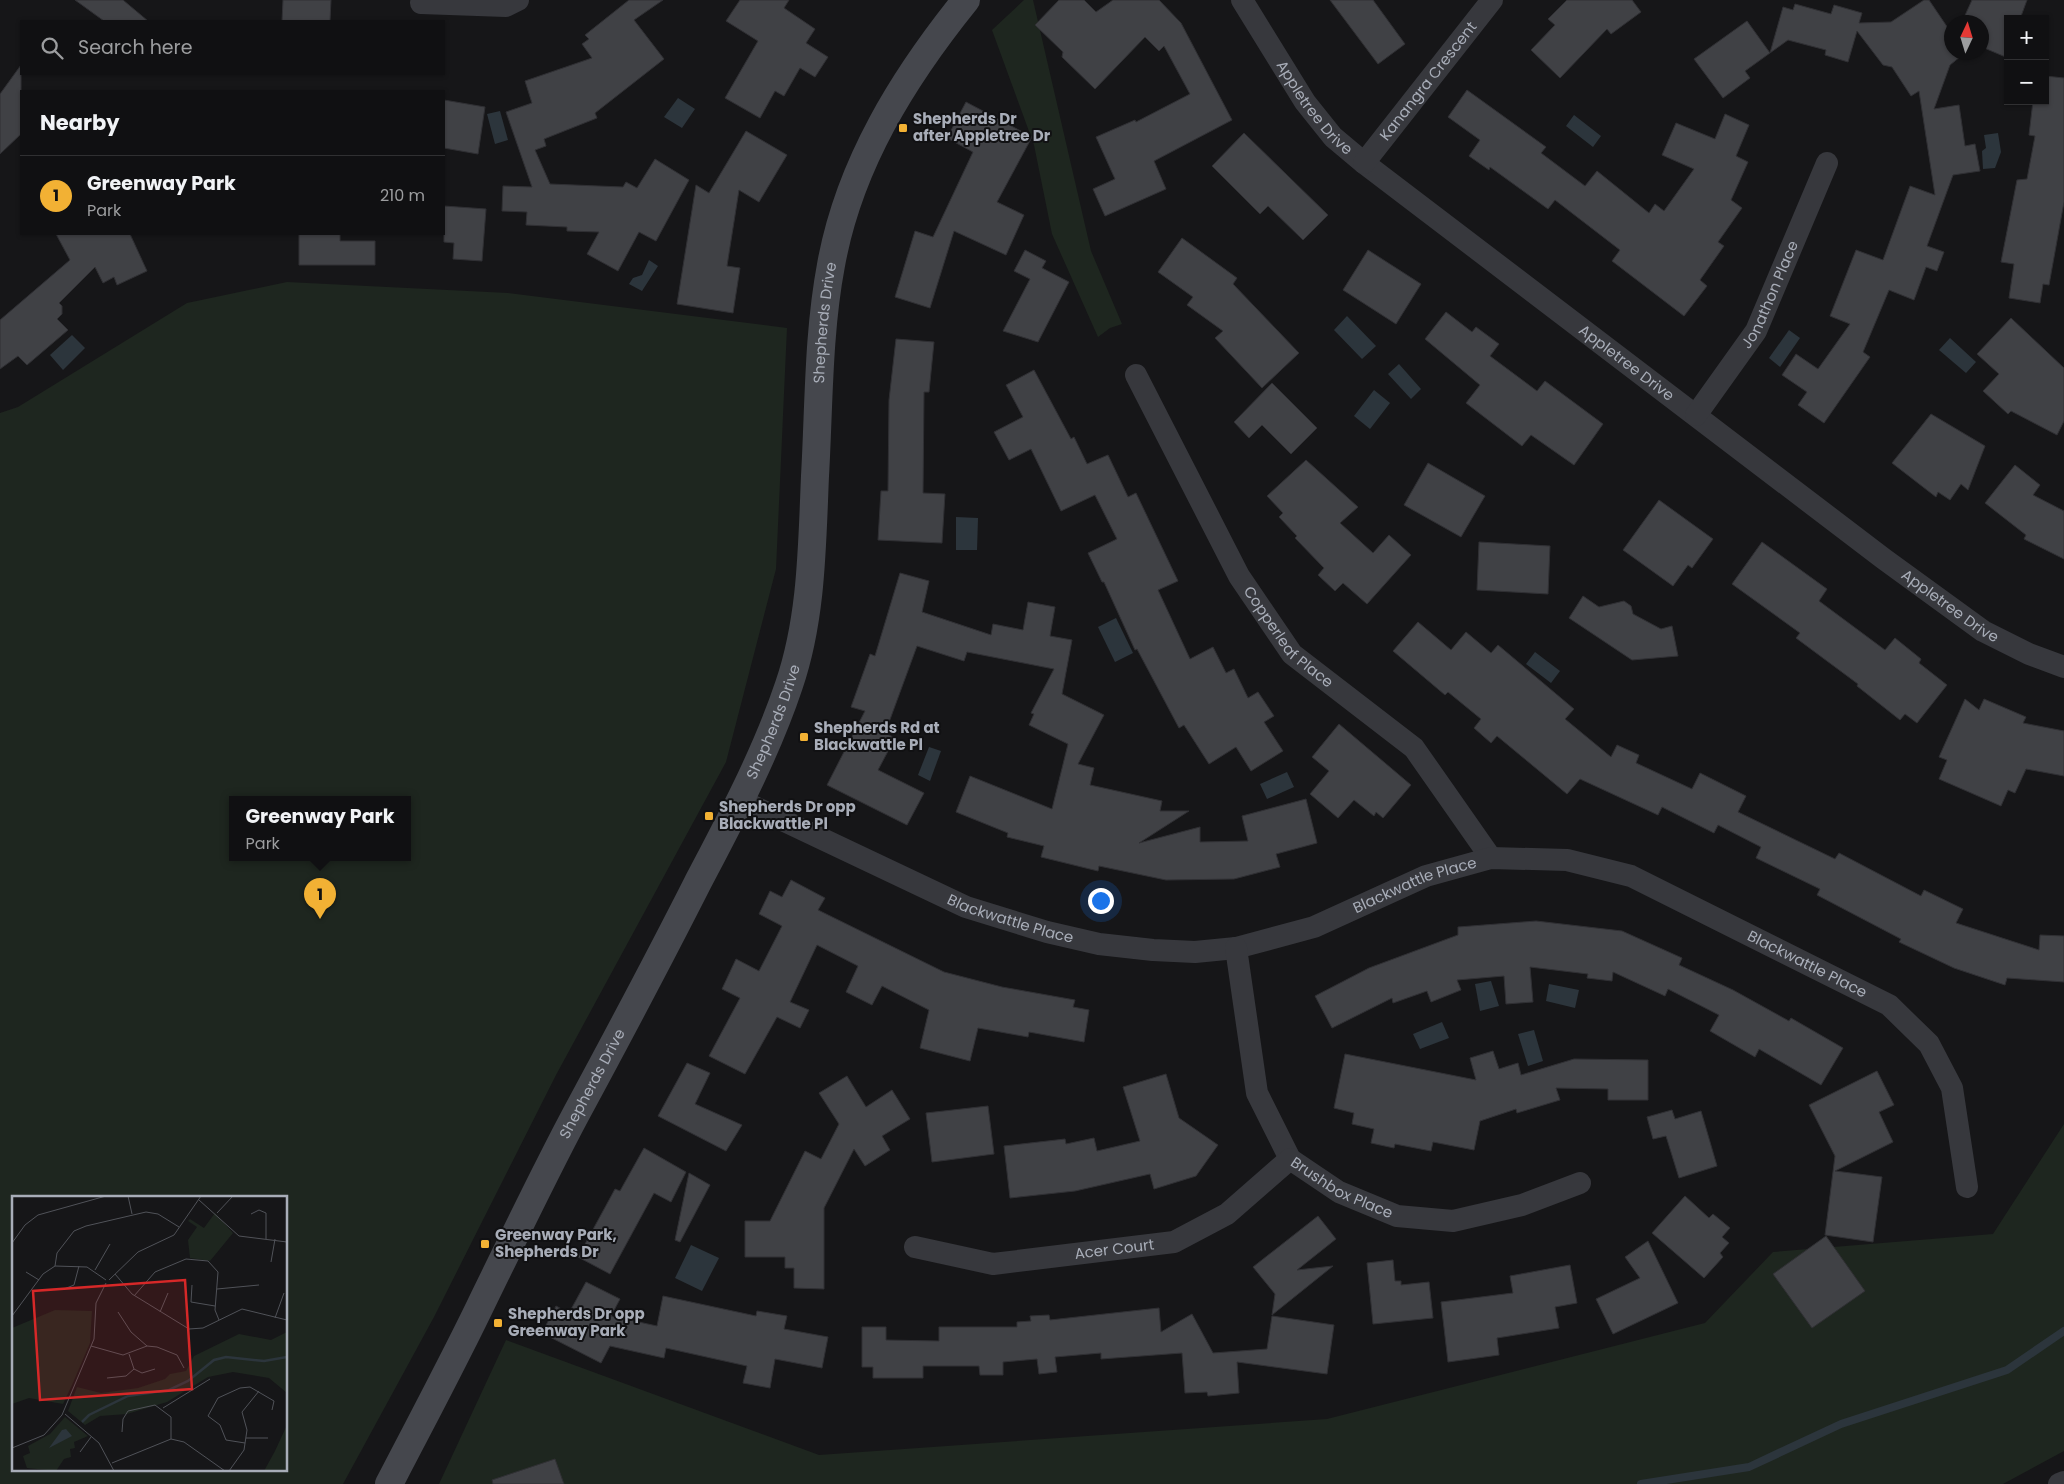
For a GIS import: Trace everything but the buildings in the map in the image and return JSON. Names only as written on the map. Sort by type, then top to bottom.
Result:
[{"type":"main road","name":"Shepherds Drive","points":[[389,1484],[486,1294],[537,1186],[740,800],[780,712],[792,678],[802,637],[813,531],[823,323],[831,263],[838,231],[853,186],[891,104],[937,36],[966,0]]},
{"type":"street","points":[[421,3],[506,6],[518,0]]},
{"type":"street","name":"Appletree Drive","points":[[1242,0],[1305,102],[1334,137],[1364,163],[1884,560],[1983,631],[2028,654],[2064,667]]},
{"type":"street","name":"Kanangra Crescent","points":[[1364,163],[1492,0]]},
{"type":"street","name":"Jonathon Place","points":[[1696,415],[1756,331],[1827,163]]},
{"type":"street","name":"Copperleaf Place","points":[[1136,375],[1239,576],[1292,654],[1414,748],[1491,858]]},
{"type":"street","name":"Blackwattle Place","points":[[740,800],[966,907],[1047,932],[1099,944],[1153,950],[1195,952],[1236,948],[1314,927],[1426,876],[1491,858],[1567,860],[1631,876],[1889,1005],[1928,1044],[1952,1088],[1967,1187]]},
{"type":"street","name":"Brushbox Place","points":[[1236,948],[1257,1094],[1290,1159],[1339,1192],[1397,1216],[1453,1221],[1522,1205],[1580,1183]]},
{"type":"street","name":"Acer Court","points":[[915,1247],[993,1264],[1174,1242],[1227,1214],[1290,1159]]},
{"type":"street","points":[[2059,1484],[2064,1482]]},
{"type":"shaded area","points":[[1024,0],[1033,0],[1091,251],[1122,324],[1110,328],[1098,337],[1052,234],[1034,145],[992,30]]},
{"type":"shaded area","points":[[678,98],[695,109],[682,128],[664,117]]},
{"type":"shaded area","points":[[500,111],[508,140],[495,144],[487,114]]},
{"type":"shaded area","points":[[1574,115],[1601,136],[1593,147],[1566,126]]},
{"type":"shaded area","points":[[1998,133],[2001,152],[1995,168],[1983,169],[1982,151],[1986,148],[1984,135]]},
{"type":"shaded area","points":[[649,260],[658,266],[642,291],[629,284],[633,278],[642,275]]},
{"type":"shaded area","points":[[287,282],[508,293],[787,328],[776,569],[726,762],[556,1075],[434,1317],[343,1484],[0,1484],[0,413],[18,407],[187,303]]},
{"type":"shaded area","points":[[1347,316],[1376,346],[1362,359],[1334,330]]},
{"type":"shaded area","points":[[1789,330],[1800,338],[1780,367],[1769,358]]},
{"type":"shaded area","points":[[72,335],[85,348],[63,370],[50,355]]},
{"type":"shaded area","points":[[1950,338],[1976,362],[1966,373],[1939,350]]},
{"type":"shaded area","points":[[1399,364],[1421,389],[1411,399],[1388,374]]},
{"type":"shaded area","points":[[1374,390],[1390,403],[1370,429],[1354,416]]},
{"type":"shaded area","points":[[956,517],[978,518],[977,550],[956,550]]},
{"type":"shaded area","points":[[1116,618],[1133,653],[1115,662],[1098,627]]},
{"type":"shaded area","points":[[1535,652],[1560,671],[1551,683],[1526,664]]},
{"type":"shaded area","points":[[929,747],[941,751],[930,781],[918,775]]},
{"type":"shaded area","points":[[1287,772],[1294,787],[1267,799],[1260,784]]},
{"type":"shaded area","points":[[1491,981],[1499,1006],[1480,1011],[1475,984]]},
{"type":"shaded area","points":[[1549,984],[1579,990],[1575,1008],[1546,1001]]},
{"type":"shaded area","points":[[1442,1022],[1449,1038],[1420,1049],[1413,1034]]},
{"type":"shaded area","points":[[1534,1030],[1543,1061],[1528,1066],[1518,1034]]},
{"type":"shaded area","points":[[2064,1124],[2064,1451],[2003,1484],[439,1484],[506,1340],[819,1455],[1327,1419],[1705,1323],[1773,1252],[1993,1234]]},
{"type":"shaded area","points":[[691,1245],[719,1258],[702,1291],[675,1278]]},
{"type":"waterway","points":[[1641,1484],[1749,1467],[1841,1424],[2007,1370],[2064,1331]]},
{"type":"place","name":"Shepherds Dr after Appletree Dr","points":[[903,128]]},
{"type":"place","name":"Shepherds Rd at Blackwattle Pl","points":[[804,737]]},
{"type":"place","name":"Shepherds Dr opp Blackwattle Pl","points":[[709,816]]},
{"type":"place","name":"Greenway Park","points":[[320,919]]},
{"type":"place","name":"Greenway Park, Shepherds Dr","points":[[485,1244]]},
{"type":"place","name":"Shepherds Dr opp Greenway Park","points":[[498,1323]]}]
